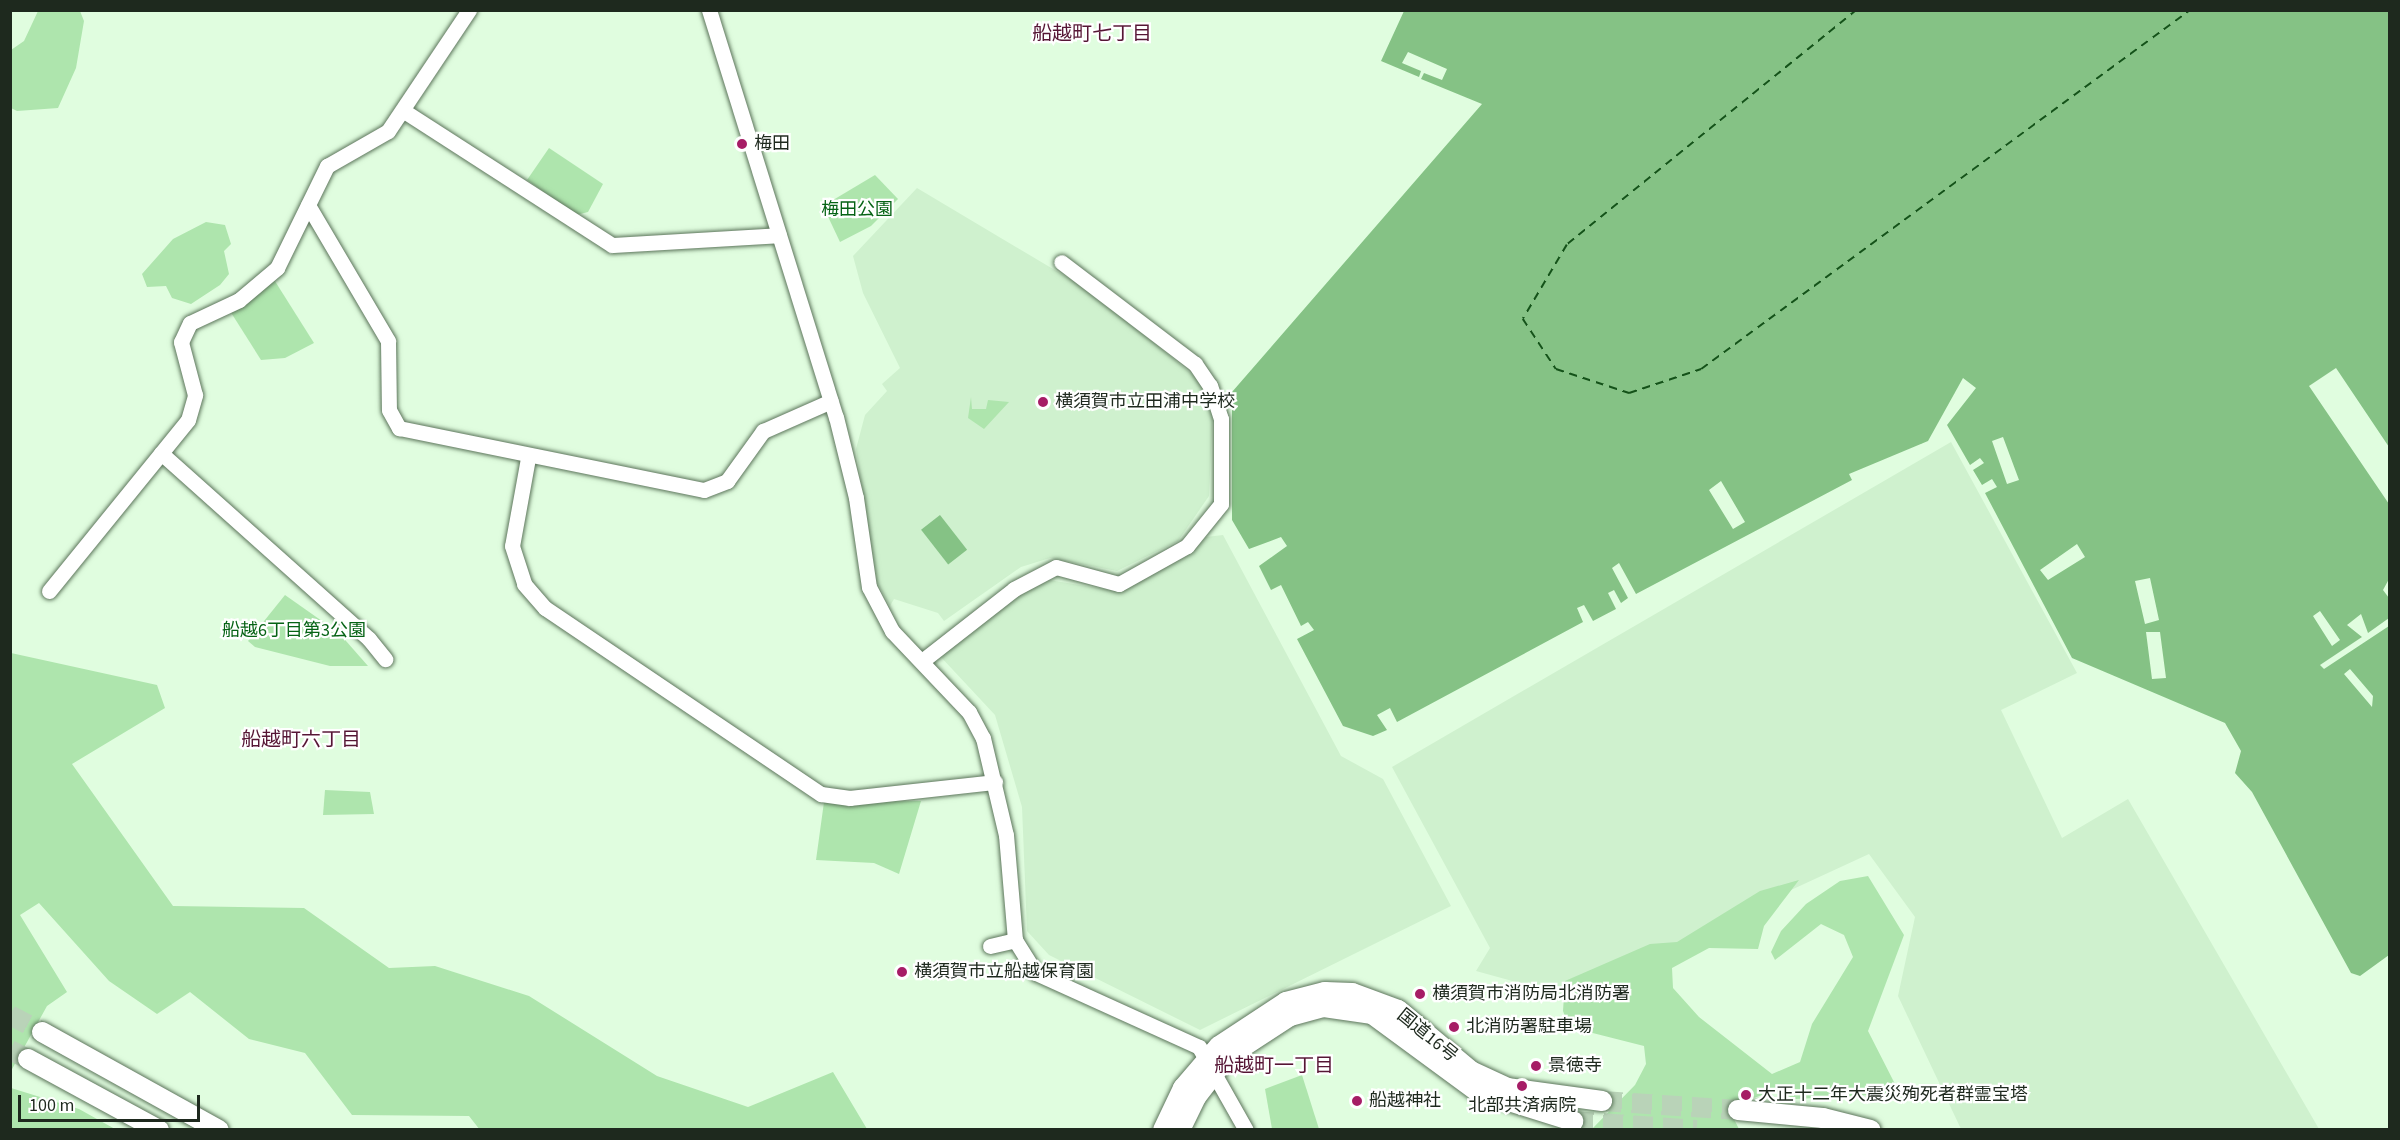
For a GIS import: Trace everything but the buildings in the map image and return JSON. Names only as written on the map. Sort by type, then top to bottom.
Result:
[{"type":"highway","name":"国道16号","points":[[1163,1130],[1231,1036],[1286,1002],[1324,992],[1352,993],[1398,1010],[1485,1079],[1521,1091],[1602,1101]]},
{"type":"highway","name":"国道16号","points":[[1180,1130],[1208,1067],[1290,1016],[1348,1008],[1388,1023],[1477,1091],[1573,1121]]},
{"type":"highway","points":[[42,1032],[219,1130]]},
{"type":"highway","points":[[28,1059],[159,1130]]},
{"type":"highway","points":[[99,1098],[116,1084],[110,1069]]},
{"type":"highway","points":[[127,1113],[123,1097],[137,1084]]},
{"type":"highway","points":[[1738,1110],[1807,1123],[1871,1130]]},
{"type":"street","points":[[49,591],[161,453],[194,408],[181,342],[190,323],[239,300],[277,268],[327,166],[388,131],[404,111],[469,10]]},
{"type":"street","points":[[709,10],[831,402],[856,498],[869,587],[892,631],[969,712],[995,782],[1015,940],[1036,974],[1199,1047],[1208,1067],[1246,1130]]},
{"type":"street","points":[[404,111],[612,245],[779,235]]},
{"type":"street","points":[[308,205],[388,341],[393,422],[528,458],[704,490],[727,481],[763,431],[831,402]]},
{"type":"street","points":[[922,661],[1014,589],[1056,567],[1119,584],[1187,546],[1221,504],[1221,419],[1210,387],[1195,364],[1060,262]]},
{"type":"street","points":[[161,453],[369,639],[385,659]]},
{"type":"street","points":[[528,458],[512,546],[524,584],[545,608],[821,794],[850,798],[995,782]]},
{"type":"street","points":[[990,946],[1015,940]]},
{"type":"shaded area","points":[[1404,11],[2389,11],[2389,447],[2336,368],[2309,386],[2389,504],[2389,579],[2383,590],[2389,598],[2389,618],[2368,633],[2361,614],[2347,625],[2362,637],[2320,665],[2324,669],[2389,626],[2389,955],[2360,976],[2351,973],[2252,792],[2235,773],[2241,751],[2225,723],[2072,658],[1985,493],[1997,487],[1992,479],[1982,485],[1973,470],[1984,463],[1980,458],[1970,465],[1947,425],[1976,388],[1963,378],[1928,441],[1849,474],[1852,480],[1636,594],[1619,563],[1612,568],[1628,598],[1621,603],[1614,590],[1608,593],[1616,609],[1593,621],[1584,605],[1577,608],[1583,622],[1397,722],[1390,708],[1377,715],[1387,730],[1373,736],[1343,726],[1297,639],[1314,630],[1308,622],[1301,626],[1281,585],[1271,590],[1259,566],[1287,546],[1281,537],[1249,549],[1232,520],[1232,392],[1482,104],[1421,79],[1424,73],[1442,80],[1447,69],[1408,52],[1402,63],[1421,71],[1419,77],[1381,61]],"holes":[[[2003,437],[2019,480],[2007,484],[1992,441]],[[1721,481],[1745,522],[1733,529],[1709,490]],[[2077,544],[2085,557],[2048,580],[2040,570]],[[2150,578],[2159,620],[2145,624],[2135,581]],[[2320,611],[2340,640],[2332,646],[2313,616]],[[2146,632],[2160,632],[2166,678],[2152,679]],[[2350,669],[2373,696],[2372,707],[2344,674]]]},
{"type":"shaded area","name":"横須賀市立田浦中学校","points":[[917,188],[1095,294],[1200,381],[1213,405],[1209,496],[1178,541],[1117,571],[1050,558],[1021,567],[944,621],[938,613],[894,599],[890,606],[877,582],[856,449],[865,415],[887,391],[882,384],[900,368],[863,293],[853,256]]},
{"type":"shaded area","points":[[1951,442],[2077,673],[2001,710],[2062,838],[2128,799],[2319,1129],[1961,1129],[1898,996],[1915,917],[1869,854],[1564,995],[1476,971],[1490,948],[1392,767]]},
{"type":"shaded area","points":[[940,515],[967,550],[948,564],[921,530]]},
{"type":"shaded area","points":[[1223,535],[1341,756],[1383,779],[1451,906],[1200,1030],[1049,955],[1027,931],[1022,807],[995,715],[939,655],[1043,579],[1110,590],[1129,587],[1189,554],[1206,537]]},
{"type":"green space","points":[[38,11],[80,11],[84,21],[76,68],[58,108],[17,111],[11,108],[11,50],[24,41]]},
{"type":"green space","points":[[549,148],[603,184],[588,212],[576,215],[527,180]]},
{"type":"green space","name":"梅田公園","points":[[875,175],[898,199],[871,226],[840,242],[823,206]]},
{"type":"green space","points":[[206,222],[225,225],[231,244],[224,251],[229,274],[220,285],[191,304],[172,298],[166,286],[147,287],[142,274],[173,239]]},
{"type":"green space","points":[[273,278],[314,343],[285,358],[261,360],[230,311]]},
{"type":"green space","points":[[971,397],[972,409],[986,409],[988,400],[1009,402],[984,429],[968,418]]},
{"type":"green space","name":"船越6丁目第3公園","points":[[285,595],[339,633],[368,666],[330,666],[255,647],[248,641]]},
{"type":"green space","points":[[11,653],[157,685],[165,708],[72,764],[173,906],[304,908],[389,968],[435,966],[529,996],[657,1076],[748,1107],[833,1072],[867,1129],[480,1130],[469,1116],[352,1115],[305,1053],[249,1039],[190,992],[157,1014],[109,981],[39,903],[20,915],[67,992],[47,1006],[11,1071]]},
{"type":"green space","points":[[325,790],[370,792],[374,814],[323,815]]},
{"type":"green space","points":[[921,801],[899,874],[874,863],[816,860],[824,802]]},
{"type":"green space","points":[[1868,876],[1904,935],[1868,1031],[1895,1084],[1888,1094],[1796,1099],[1774,1091],[1736,1104],[1732,1115],[1739,1129],[1592,1129],[1635,1085],[1646,1064],[1644,1046],[1569,1027],[1563,1011],[1565,981],[1650,944],[1677,942],[1760,891],[1799,880],[1764,926],[1758,949],[1709,948],[1672,968],[1673,988],[1699,1017],[1772,1074],[1800,1062],[1812,1024],[1853,957],[1844,935],[1821,924],[1775,960],[1771,952],[1781,931],[1806,904],[1840,881]]},
{"type":"green space","points":[[1302,1075],[1319,1129],[1272,1129],[1265,1089]]},
{"type":"green space","points":[[11,1088],[79,1109],[115,1129],[11,1129]]},
{"type":"ferry route","points":[[1857,10],[1567,245],[1523,319],[1556,369],[1629,393],[1701,369],[2190,10]]},
{"type":"tunnel","points":[[10,1015],[42,1032]]},
{"type":"tunnel","points":[[10,1050],[28,1059]]},
{"type":"tunnel","points":[[1602,1101],[1738,1110]]},
{"type":"tunnel","points":[[1573,1121],[1697,1130]]},
{"type":"place","name":"梅田","points":[[742,144]]},
{"type":"place","name":"横須賀市立田浦中学校","points":[[1043,402]]},
{"type":"place","name":"横須賀市立船越保育園","points":[[902,972]]},
{"type":"place","name":"横須賀市消防局北消防署","points":[[1420,994]]},
{"type":"place","name":"北消防署駐車場","points":[[1454,1027]]},
{"type":"place","name":"景徳寺","points":[[1536,1066]]},
{"type":"place","name":"北部共済病院","points":[[1522,1086]]},
{"type":"place","name":"大正十二年大震災殉死者群霊宝塔","points":[[1746,1095]]},
{"type":"place","name":"船越神社","points":[[1357,1101]]},
{"type":"district","name":"船越町七丁目","points":[[1092,34]]},
{"type":"district","name":"船越町六丁目","points":[[301,740]]},
{"type":"district","name":"船越町一丁目","points":[[1274,1066]]}]
